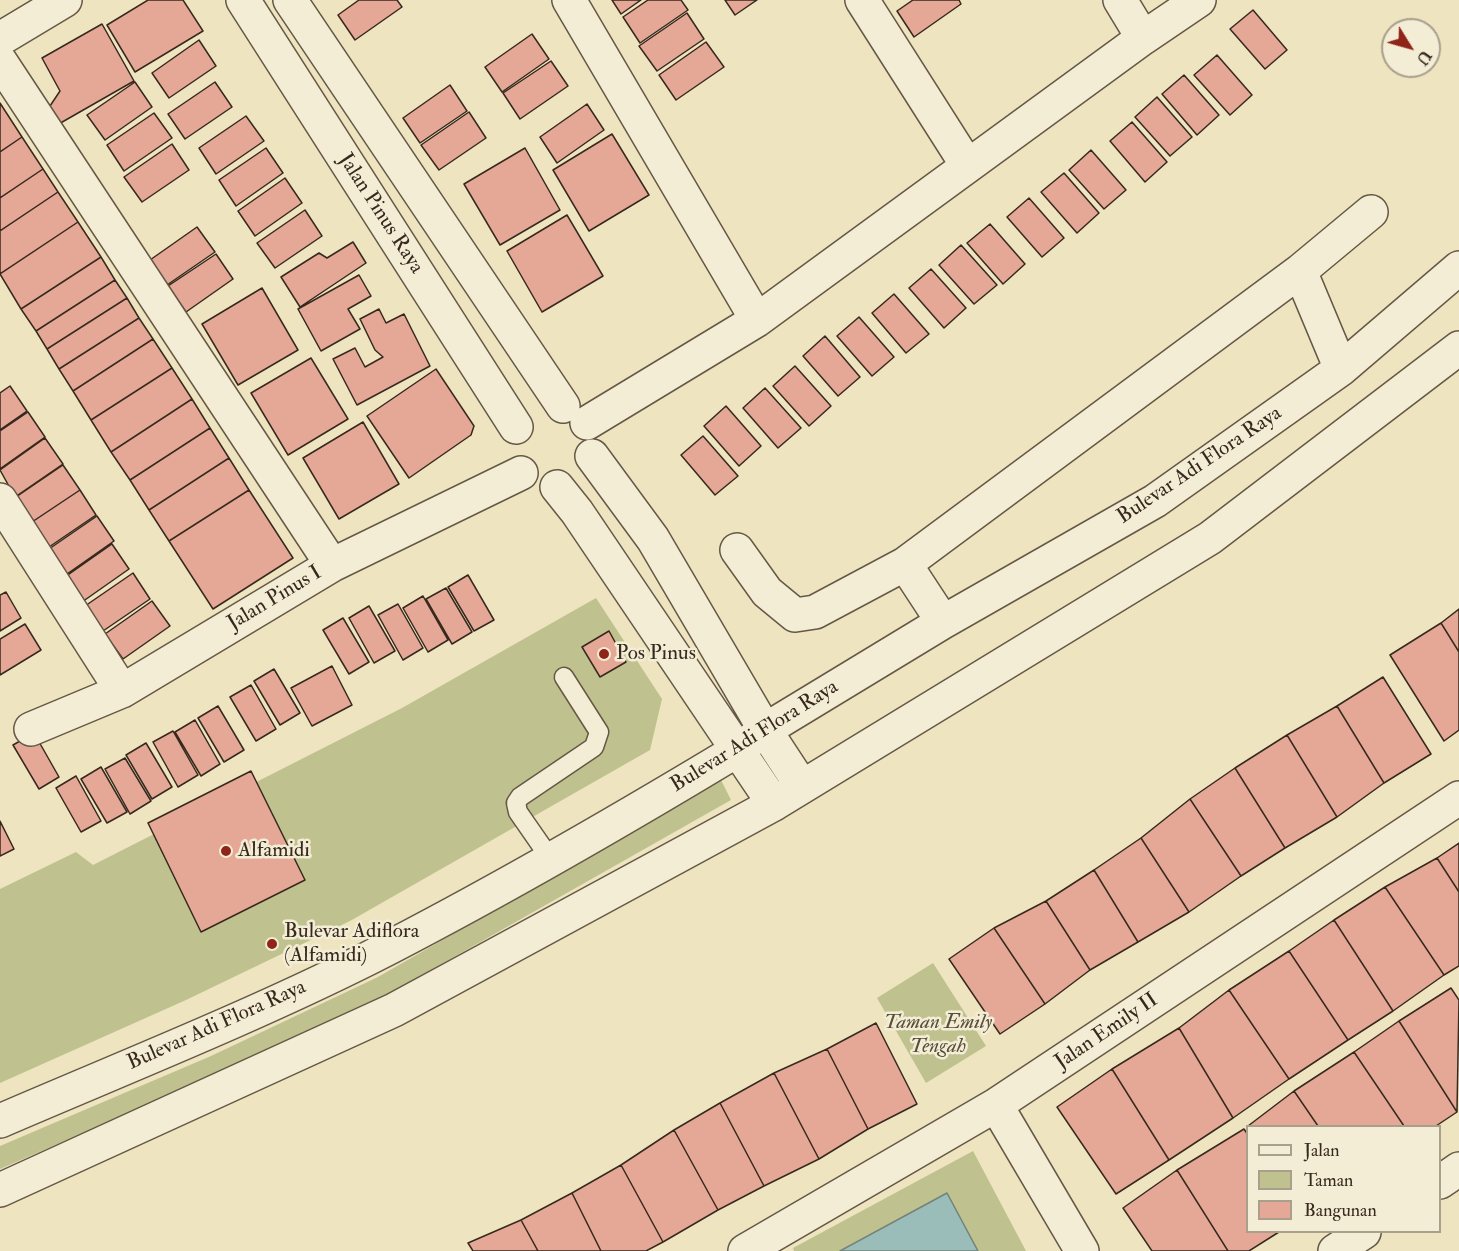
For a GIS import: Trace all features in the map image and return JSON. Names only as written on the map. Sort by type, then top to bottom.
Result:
[{"type":"street","points":[[0,39],[65,0]]},
{"type":"street","name":"Jalan Pinus Raya","points":[[243,0],[516,427]]},
{"type":"street","name":"Jalan Pinus Raya","points":[[290,0],[575,415]]},
{"type":"street","points":[[569,0],[757,320]]},
{"type":"street","points":[[862,0],[967,165]]},
{"type":"street","points":[[1120,0],[1143,38]]},
{"type":"street","points":[[575,415],[757,320],[967,165],[1199,0]]},
{"type":"street","points":[[0,61],[332,565]]},
{"type":"street","points":[[737,550],[767,592],[795,615],[815,612],[905,564],[1300,271],[1371,212]]},
{"type":"street","name":"Bulevar Adi Flora Raya","points":[[0,1121],[201,1035],[367,959],[552,861],[736,751],[765,730],[943,622],[1155,501],[1341,369],[1459,268]]},
{"type":"street","points":[[1300,271],[1341,369]]},
{"type":"street","points":[[0,1190],[394,1010],[774,804],[801,785],[1210,538],[1459,348]]},
{"type":"street","points":[[550,405],[575,415],[593,439],[592,456],[585,471],[573,482],[557,487],[537,485],[520,473],[512,450],[516,427],[536,408],[550,405]]},
{"type":"street","points":[[592,456],[653,539],[765,730],[801,785]]},
{"type":"street","name":"Jalan Pinus I","points":[[31,729],[122,691],[332,565],[520,473]]},
{"type":"street","points":[[557,487],[577,512],[736,751],[774,804]]},
{"type":"street","points":[[0,500],[122,691]]},
{"type":"street","points":[[905,564],[943,622]]},
{"type":"street","name":"Jalan Emily II","points":[[745,1251],[996,1105],[1459,798]]},
{"type":"street","points":[[996,1105],[1082,1251]]},
{"type":"street","points":[[1441,1181],[1459,1169]]},
{"type":"street","points":[[1335,1251],[1362,1233]]},
{"type":"lane","points":[[552,861],[518,812],[516,803],[520,797],[594,747],[599,732],[564,677]]},
{"type":"green space","points":[[596,598],[662,699],[650,750],[350,921],[186,1000],[0,1083],[0,889],[76,852],[93,865],[402,708]]},
{"type":"green space","points":[[721,780],[731,800],[385,996],[218,1074],[0,1169],[0,1146],[211,1056],[378,977]]},
{"type":"green space","name":"Taman Emily Tengah","points":[[933,963],[986,1046],[926,1083],[877,998]]},
{"type":"green space","points":[[973,1151],[1026,1251],[794,1251],[793,1248]]},
{"type":"water","points":[[947,1193],[978,1251],[840,1251]]},
{"type":"building","points":[[148,0],[183,0],[203,31],[135,72],[107,25]]},
{"type":"building","points":[[359,0],[397,0],[402,7],[355,40],[338,15]]},
{"type":"building","points":[[612,0],[641,0],[621,14]]},
{"type":"building","points":[[648,0],[681,0],[688,10],[640,43],[623,17]]},
{"type":"building","points":[[725,0],[757,0],[735,15]]},
{"type":"building","points":[[913,0],[959,0],[961,4],[914,37],[897,11]]},
{"type":"building","points":[[1253,10],[1287,50],[1265,69],[1230,29]]},
{"type":"building","points":[[687,13],[704,39],[657,71],[639,46]]},
{"type":"building","points":[[102,24],[134,81],[57,125],[48,109],[60,91],[42,58]]},
{"type":"building","points":[[532,34],[549,59],[502,92],[485,67]]},
{"type":"building","points":[[199,40],[216,66],[169,98],[152,73]]},
{"type":"building","points":[[706,42],[724,67],[676,100],[659,75]]},
{"type":"building","points":[[1217,55],[1252,95],[1230,115],[1194,75]]},
{"type":"building","points":[[551,61],[568,86],[520,119],[503,93]]},
{"type":"building","points":[[1184,75],[1219,115],[1197,135],[1162,94]]},
{"type":"building","points":[[135,82],[152,107],[105,140],[87,115]]},
{"type":"building","points":[[215,82],[232,107],[185,139],[168,114]]},
{"type":"building","points":[[450,85],[467,111],[420,143],[403,118]]},
{"type":"building","points":[[1157,97],[1192,137],[1170,156],[1135,117]]},
{"type":"building","points":[[0,103],[22,137],[0,152]]},
{"type":"building","points":[[587,104],[604,130],[557,163],[540,137]]},
{"type":"building","points":[[469,112],[486,138],[439,170],[421,145]]},
{"type":"building","points":[[154,113],[172,138],[124,171],[107,145]]},
{"type":"building","points":[[246,116],[264,141],[216,174],[199,148]]},
{"type":"building","points":[[1132,122],[1167,162],[1145,182],[1110,141]]},
{"type":"building","points":[[612,134],[649,195],[589,231],[553,170]]},
{"type":"building","points":[[22,137],[43,169],[0,198],[0,152]]},
{"type":"building","points":[[172,144],[189,170],[142,202],[124,177]]},
{"type":"building","points":[[266,148],[283,173],[236,206],[219,180]]},
{"type":"building","points":[[525,148],[560,210],[500,245],[464,184]]},
{"type":"building","points":[[1091,150],[1126,190],[1104,209],[1069,170]]},
{"type":"building","points":[[43,169],[58,192],[0,231],[0,198]]},
{"type":"building","points":[[1064,173],[1099,213],[1077,233],[1041,192]]},
{"type":"building","points":[[285,178],[302,203],[255,236],[238,211]]},
{"type":"building","points":[[58,192],[78,222],[0,274],[0,231]]},
{"type":"building","points":[[1029,198],[1064,238],[1042,257],[1007,217]]},
{"type":"building","points":[[305,210],[322,236],[275,268],[257,243]]},
{"type":"building","points":[[567,215],[603,276],[542,312],[507,251]]},
{"type":"building","points":[[78,222],[101,257],[21,309],[0,274]]},
{"type":"building","points":[[990,224],[1025,264],[1003,284],[967,243]]},
{"type":"building","points":[[197,227],[215,252],[167,285],[150,260]]},
{"type":"building","points":[[353,242],[366,263],[300,307],[281,277],[319,253],[327,258]]},
{"type":"building","points":[[961,245],[997,285],[974,304],[939,265]]},
{"type":"building","points":[[216,254],[233,279],[186,312],[168,286]]},
{"type":"building","points":[[101,257],[115,280],[36,331],[21,309]]},
{"type":"building","points":[[931,269],[966,308],[944,328],[909,288]]},
{"type":"building","points":[[359,275],[371,296],[348,309],[360,329],[321,351],[298,309]]},
{"type":"building","points":[[115,280],[127,298],[47,349],[36,331]]},
{"type":"building","points":[[262,288],[298,350],[238,385],[202,324]]},
{"type":"building","points":[[894,294],[929,334],[906,353],[872,313]]},
{"type":"building","points":[[127,298],[139,318],[59,369],[47,349]]},
{"type":"building","points":[[379,309],[386,323],[404,314],[430,366],[357,405],[333,359],[355,348],[365,367],[383,357],[375,350],[360,319]]},
{"type":"building","points":[[859,317],[894,357],[872,376],[837,336]]},
{"type":"building","points":[[139,318],[153,339],[73,391],[59,369]]},
{"type":"building","points":[[825,336],[860,377],[838,396],[803,356]]},
{"type":"building","points":[[153,339],[172,368],[91,420],[73,391]]},
{"type":"building","points":[[311,358],[348,419],[288,455],[251,393]]},
{"type":"building","points":[[795,366],[831,406],[809,426],[773,386]]},
{"type":"building","points":[[172,368],[192,399],[111,452],[91,420]]},
{"type":"building","points":[[436,369],[474,426],[471,435],[409,478],[367,416]]},
{"type":"building","points":[[10,386],[27,411],[0,430],[0,393]]},
{"type":"building","points":[[765,388],[801,428],[778,448],[743,408]]},
{"type":"building","points":[[192,399],[210,428],[130,480],[111,452]]},
{"type":"building","points":[[726,406],[761,446],[739,466],[704,426]]},
{"type":"building","points":[[28,412],[45,437],[0,469],[0,431]]},
{"type":"building","points":[[363,422],[399,484],[339,519],[303,458]]},
{"type":"building","points":[[210,428],[229,458],[149,510],[130,480]]},
{"type":"building","points":[[703,436],[738,476],[715,495],[681,455]]},
{"type":"building","points":[[45,438],[63,464],[15,497],[0,470]]},
{"type":"building","points":[[229,458],[249,490],[169,541],[149,510]]},
{"type":"building","points":[[63,465],[80,490],[32,522],[16,497]]},
{"type":"building","points":[[80,490],[96,515],[49,547],[32,522]]},
{"type":"building","points":[[249,490],[293,558],[213,609],[169,541]]},
{"type":"building","points":[[97,516],[114,541],[67,574],[49,549]]},
{"type":"building","points":[[112,544],[129,569],[82,602],[65,577]]},
{"type":"building","points":[[133,573],[150,599],[103,631],[85,606]]},
{"type":"building","points":[[468,575],[494,620],[474,631],[448,587]]},
{"type":"building","points":[[446,588],[472,632],[452,644],[426,599]]},
{"type":"building","points":[[6,592],[21,618],[0,631],[0,595]]},
{"type":"building","points":[[423,596],[448,640],[428,652],[403,608]]},
{"type":"building","points":[[152,601],[170,626],[123,659],[105,634]]},
{"type":"building","points":[[398,604],[423,648],[403,660],[378,615]]},
{"type":"building","points":[[369,606],[395,651],[374,663],[349,618]]},
{"type":"building","points":[[1459,609],[1459,652],[1441,623]]},
{"type":"building","points":[[343,618],[369,662],[349,674],[323,630]]},
{"type":"building","points":[[1441,623],[1459,652],[1459,730],[1444,741],[1390,655]]},
{"type":"building","points":[[25,624],[41,650],[0,675],[0,639]]},
{"type":"building","name":"Pos Pinus","points":[[609,631],[626,662],[600,677],[582,647]]},
{"type":"building","points":[[332,666],[352,705],[312,726],[291,688]]},
{"type":"building","points":[[274,669],[300,713],[280,725],[254,681]]},
{"type":"building","points":[[1383,677],[1431,754],[1384,783],[1337,706]]},
{"type":"building","points":[[251,685],[276,729],[256,741],[230,697]]},
{"type":"building","points":[[218,706],[244,750],[224,762],[198,718]]},
{"type":"building","points":[[1337,706],[1384,783],[1337,817],[1287,735]]},
{"type":"building","points":[[195,720],[220,764],[201,776],[175,732]]},
{"type":"building","points":[[173,731],[198,775],[178,787],[153,742]]},
{"type":"building","points":[[34,733],[59,777],[39,789],[13,745]]},
{"type":"building","points":[[1287,735],[1337,817],[1285,848],[1235,768]]},
{"type":"building","points":[[146,743],[172,787],[152,799],[126,755]]},
{"type":"building","points":[[125,758],[151,801],[130,814],[105,769]]},
{"type":"building","points":[[101,767],[127,812],[107,823],[81,779]]},
{"type":"building","points":[[1235,768],[1285,848],[1241,876],[1190,799]]},
{"type":"building","name":"Alfamidi","points":[[251,771],[305,880],[201,932],[148,823]]},
{"type":"building","points":[[76,776],[101,821],[81,832],[56,788]]},
{"type":"building","points":[[1190,799],[1241,876],[1189,912],[1141,838]]},
{"type":"building","points":[[0,821],[14,849],[0,856]]},
{"type":"building","points":[[1141,838],[1189,912],[1138,942],[1094,870]]},
{"type":"building","points":[[1459,843],[1459,892],[1437,858]]},
{"type":"building","points":[[1437,858],[1459,892],[1459,966],[1444,975],[1385,887]]},
{"type":"building","points":[[1094,870],[1138,942],[1090,970],[1046,901]]},
{"type":"building","points":[[1385,887],[1444,975],[1393,1011],[1334,920]]},
{"type":"building","points":[[1046,901],[1090,970],[1045,1004],[994,928]]},
{"type":"building","points":[[1334,920],[1393,1011],[1348,1040],[1289,951]]},
{"type":"building","points":[[994,928],[1045,1004],[1000,1034],[949,959]]},
{"type":"building","points":[[1289,951],[1348,1040],[1289,1079],[1229,990]]},
{"type":"building","points":[[1451,988],[1459,1000],[1457,1112],[1399,1021]]},
{"type":"building","points":[[1229,990],[1289,1079],[1233,1118],[1179,1028]]},
{"type":"building","points":[[1399,1021],[1457,1112],[1438,1125],[1403,1125],[1354,1052]]},
{"type":"building","points":[[876,1023],[917,1104],[868,1129],[827,1049]]},
{"type":"building","points":[[1179,1028],[1233,1118],[1169,1160],[1112,1069]]},
{"type":"building","points":[[827,1049],[868,1129],[819,1159],[774,1073]]},
{"type":"building","points":[[1354,1052],[1403,1125],[1317,1125],[1294,1091]]},
{"type":"building","points":[[1112,1069],[1169,1160],[1116,1194],[1057,1107]]},
{"type":"building","points":[[774,1073],[819,1159],[764,1186],[720,1103]]},
{"type":"building","points":[[1294,1091],[1317,1125],[1249,1125]]},
{"type":"building","points":[[720,1103],[764,1186],[718,1210],[674,1130]]},
{"type":"building","points":[[1244,1129],[1246,1132],[1246,1233],[1277,1233],[1249,1251],[1228,1251],[1177,1170]]},
{"type":"building","points":[[674,1130],[718,1210],[663,1242],[621,1165]]},
{"type":"building","points":[[621,1165],[663,1242],[646,1251],[601,1251],[572,1193]]},
{"type":"building","points":[[1177,1170],[1228,1251],[1152,1251],[1123,1208]]},
{"type":"building","points":[[572,1193],[601,1251],[538,1251],[521,1220]]},
{"type":"building","points":[[521,1220],[538,1251],[473,1251],[468,1243]]},
{"type":"place","name":"Pos Pinus","points":[[604,654]]},
{"type":"place","name":"Alfamidi","points":[[226,851]]},
{"type":"place","name":"Bulevar Adiflora (Alfamidi)","points":[[272,944]]}]
